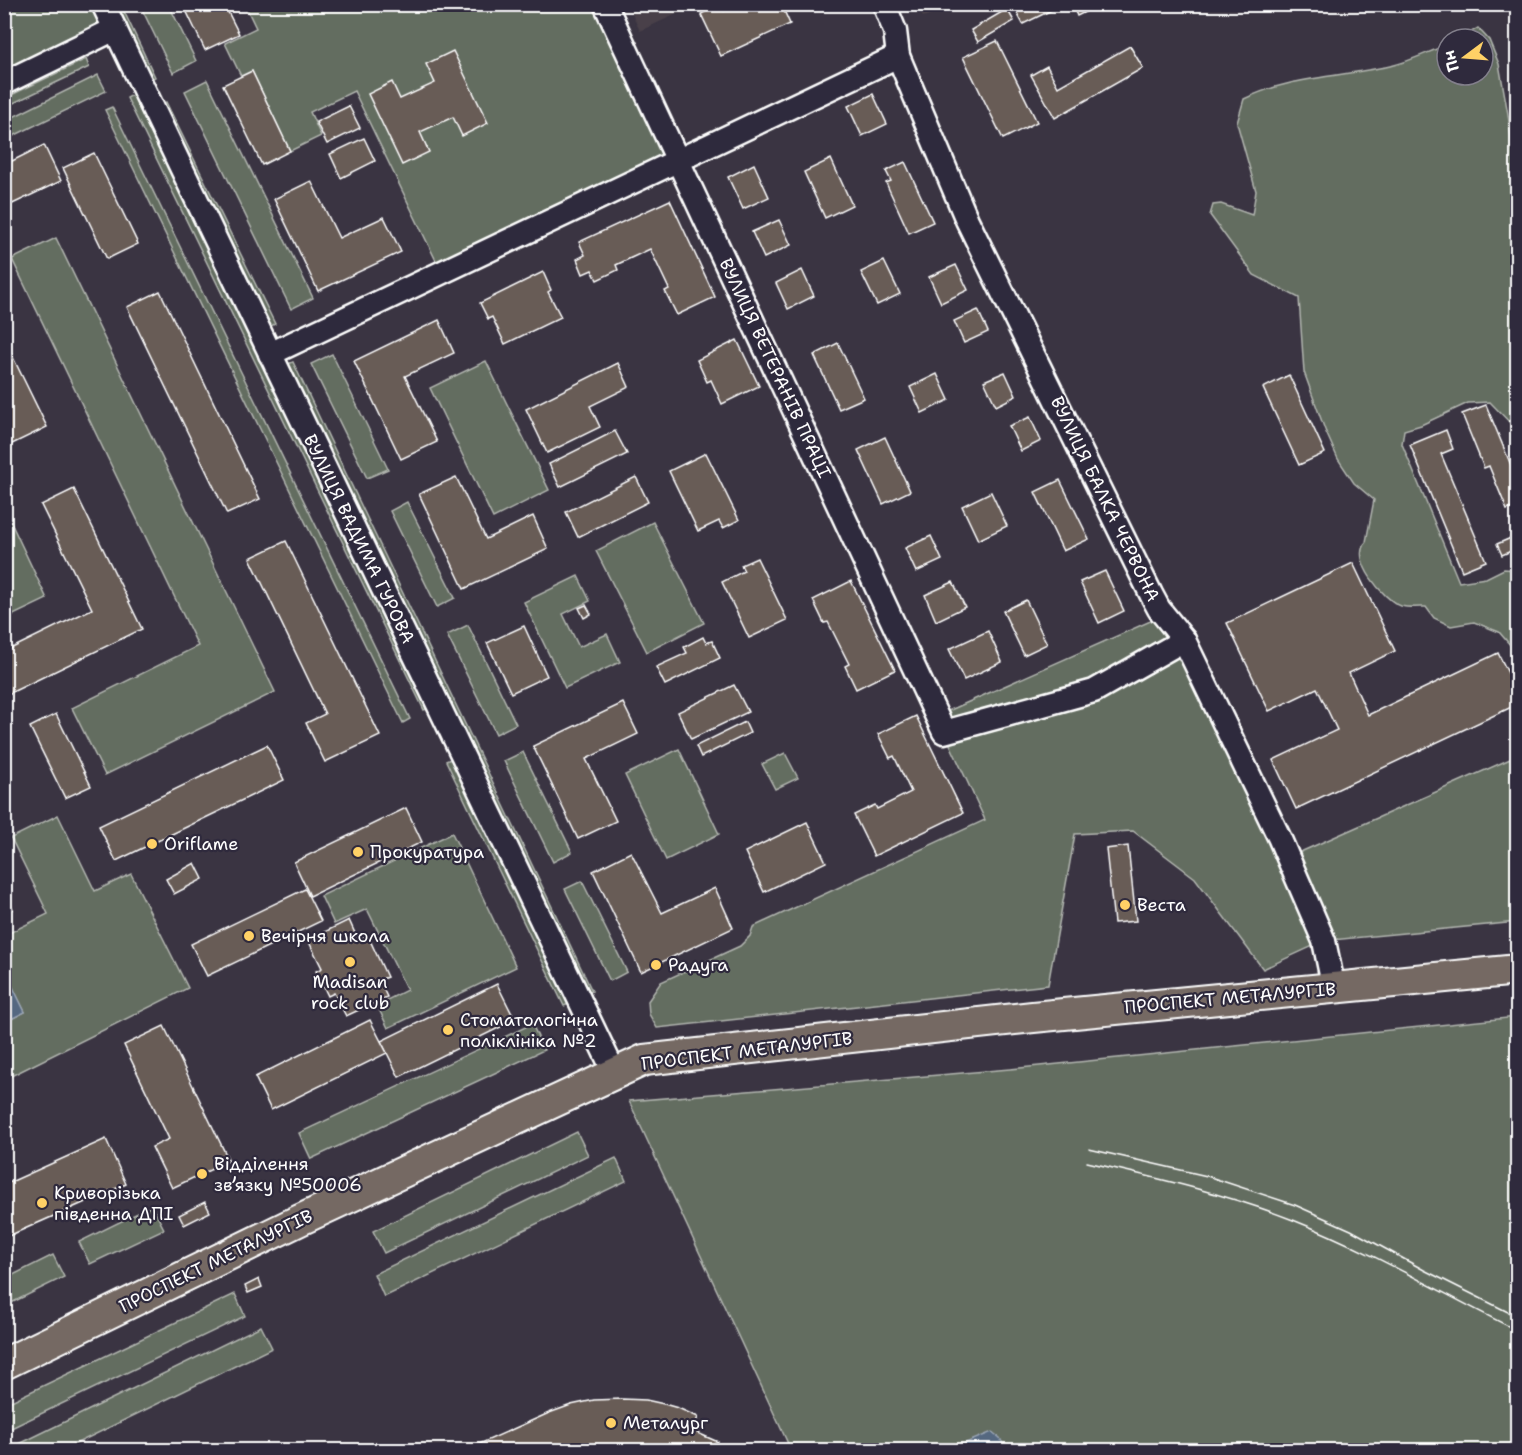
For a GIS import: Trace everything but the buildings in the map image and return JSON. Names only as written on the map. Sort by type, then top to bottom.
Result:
[{"type":"main road","name":"ПРОСПЕКТ МЕТАЛУРГІВ","points":[[4,1364],[300,1220],[644,1060],[1021,1018],[1518,970]]},
{"type":"street","name":"ВУЛИЦЯ ВАДИМА ГУРОВА","points":[[103,4],[615,1074]]},
{"type":"street","name":"ВУЛИЦЯ ВЕТЕРАНІВ ПРАЦІ","points":[[605,4],[944,732],[1094,691],[1184,640]]},
{"type":"street","name":"ВУЛИЦЯ БАЛКА ЧЕРВОНА","points":[[884,4],[895,31],[898,56],[967,220],[1151,594],[1159,609],[1184,640],[1280,837],[1324,941],[1334,989]]},
{"type":"street","points":[[4,83],[115,29]]},
{"type":"street","points":[[270,354],[898,56]]},
{"type":"shaded area","points":[[628,5],[696,5],[640,31]]},
{"type":"shaded area","points":[[917,5],[964,5],[923,17]]},
{"type":"green space","points":[[5,5],[102,5],[115,29],[5,83]]},
{"type":"green space","points":[[113,5],[121,5],[155,77],[149,80]]},
{"type":"green space","points":[[140,5],[169,5],[196,61],[173,73]]},
{"type":"green space","points":[[245,5],[605,5],[679,160],[442,273],[354,91],[310,112],[321,136],[290,151],[252,71],[241,76],[225,43],[256,28]]},
{"type":"green space","points":[[1435,50],[1435,87],[1495,87],[1495,54],[1499,64],[1508,114],[1517,186],[1517,430],[1490,402],[1468,403],[1421,425],[1404,430],[1402,444],[1459,582],[1486,578],[1504,569],[1517,570],[1517,653],[1499,632],[1474,622],[1451,626],[1434,618],[1426,607],[1401,606],[1378,588],[1365,568],[1362,558],[1362,549],[1366,542],[1374,500],[1354,483],[1338,459],[1325,430],[1304,372],[1299,298],[1254,275],[1210,215],[1213,205],[1221,204],[1252,215],[1256,191],[1237,123],[1244,99],[1262,91],[1298,81],[1371,70]]},
{"type":"green space","points":[[86,59],[89,67],[5,107],[5,98]]},
{"type":"green space","points":[[98,75],[106,91],[5,140],[5,121]]},
{"type":"green space","points":[[207,80],[313,298],[291,309],[185,91]]},
{"type":"green space","points":[[134,94],[431,707],[424,710],[127,98]]},
{"type":"green space","points":[[166,102],[275,324],[269,327],[160,105]]},
{"type":"green space","points":[[112,107],[410,719],[403,723],[105,110]]},
{"type":"green space","points":[[56,238],[275,692],[105,775],[72,708],[198,646],[12,259]]},
{"type":"green space","points":[[332,354],[388,469],[367,478],[311,364]]},
{"type":"green space","points":[[486,361],[549,490],[493,518],[430,388]]},
{"type":"green space","points":[[293,362],[592,991],[586,993],[288,364]]},
{"type":"green space","points":[[407,502],[455,598],[437,607],[390,511]]},
{"type":"green space","points":[[5,510],[47,599],[4,619]]},
{"type":"green space","points":[[653,522],[704,623],[647,652],[596,551]]},
{"type":"green space","points":[[578,576],[590,601],[563,614],[579,647],[607,634],[620,662],[565,688],[524,602]]},
{"type":"green space","points":[[1164,615],[1324,941],[1263,969],[1195,878],[1133,831],[1075,834],[1048,985],[657,1028],[649,1014],[648,1001],[661,982],[740,946],[750,936],[753,927],[985,820],[937,716]]},
{"type":"green space","points":[[468,625],[516,724],[496,734],[447,635]]},
{"type":"green space","points":[[679,749],[719,834],[666,860],[625,775]]},
{"type":"green space","points":[[523,752],[572,852],[553,862],[504,761]]},
{"type":"green space","points":[[785,753],[798,778],[775,789],[762,764]]},
{"type":"green space","points":[[1517,756],[1517,922],[1332,940],[1296,854]]},
{"type":"green space","points":[[453,758],[571,1003],[564,1006],[446,761]]},
{"type":"green space","points":[[58,815],[95,891],[131,874],[188,988],[5,1079],[5,1022],[25,1012],[11,985],[5,988],[5,935],[48,914],[11,838]]},
{"type":"green space","points":[[452,833],[516,967],[388,1028],[377,1005],[407,990],[367,909],[334,924],[321,896]]},
{"type":"green space","points":[[582,881],[627,972],[610,981],[565,889]]},
{"type":"green space","points":[[1517,1017],[1517,1450],[791,1450],[629,1101],[1010,1069]]},
{"type":"green space","points":[[532,1024],[544,1050],[311,1159],[299,1133]]},
{"type":"green space","points":[[577,1132],[588,1155],[384,1253],[373,1231]]},
{"type":"green space","points":[[616,1158],[626,1181],[384,1297],[374,1274]]},
{"type":"green space","points":[[152,1206],[164,1229],[90,1264],[79,1242]]},
{"type":"green space","points":[[53,1255],[64,1277],[5,1306],[5,1279]]},
{"type":"green space","points":[[235,1294],[245,1316],[5,1431],[5,1404]]},
{"type":"green space","points":[[261,1326],[272,1348],[63,1450],[7,1450]]},
{"type":"water","points":[[12,985],[25,1012],[5,1022],[5,988]]},
{"type":"water","points":[[992,1432],[1000,1438],[1006,1450],[949,1450]]},
{"type":"tram line","points":[[1089,1149],[1207,1176],[1295,1205],[1351,1230],[1518,1317]]},
{"type":"tram line","points":[[1087,1162],[1217,1194],[1293,1220],[1379,1259],[1518,1331]]},
{"type":"place","name":"Oriflame","points":[[152,844]]},
{"type":"place","name":"Прокуратура","points":[[358,852]]},
{"type":"place","name":"Веста","points":[[1125,905]]},
{"type":"place","name":"Вечірня школа","points":[[249,936]]},
{"type":"place","name":"Madisan rock club","points":[[350,962]]},
{"type":"place","name":"Радуга","points":[[656,965]]},
{"type":"place","name":"Стоматологічна поліклініка №2","points":[[448,1030]]},
{"type":"place","name":"Відділення зв’язку №50006","points":[[202,1174]]},
{"type":"place","name":"Криворізька південна ДПІ","points":[[42,1203]]},
{"type":"place","name":"Металург","points":[[611,1423]]}]
